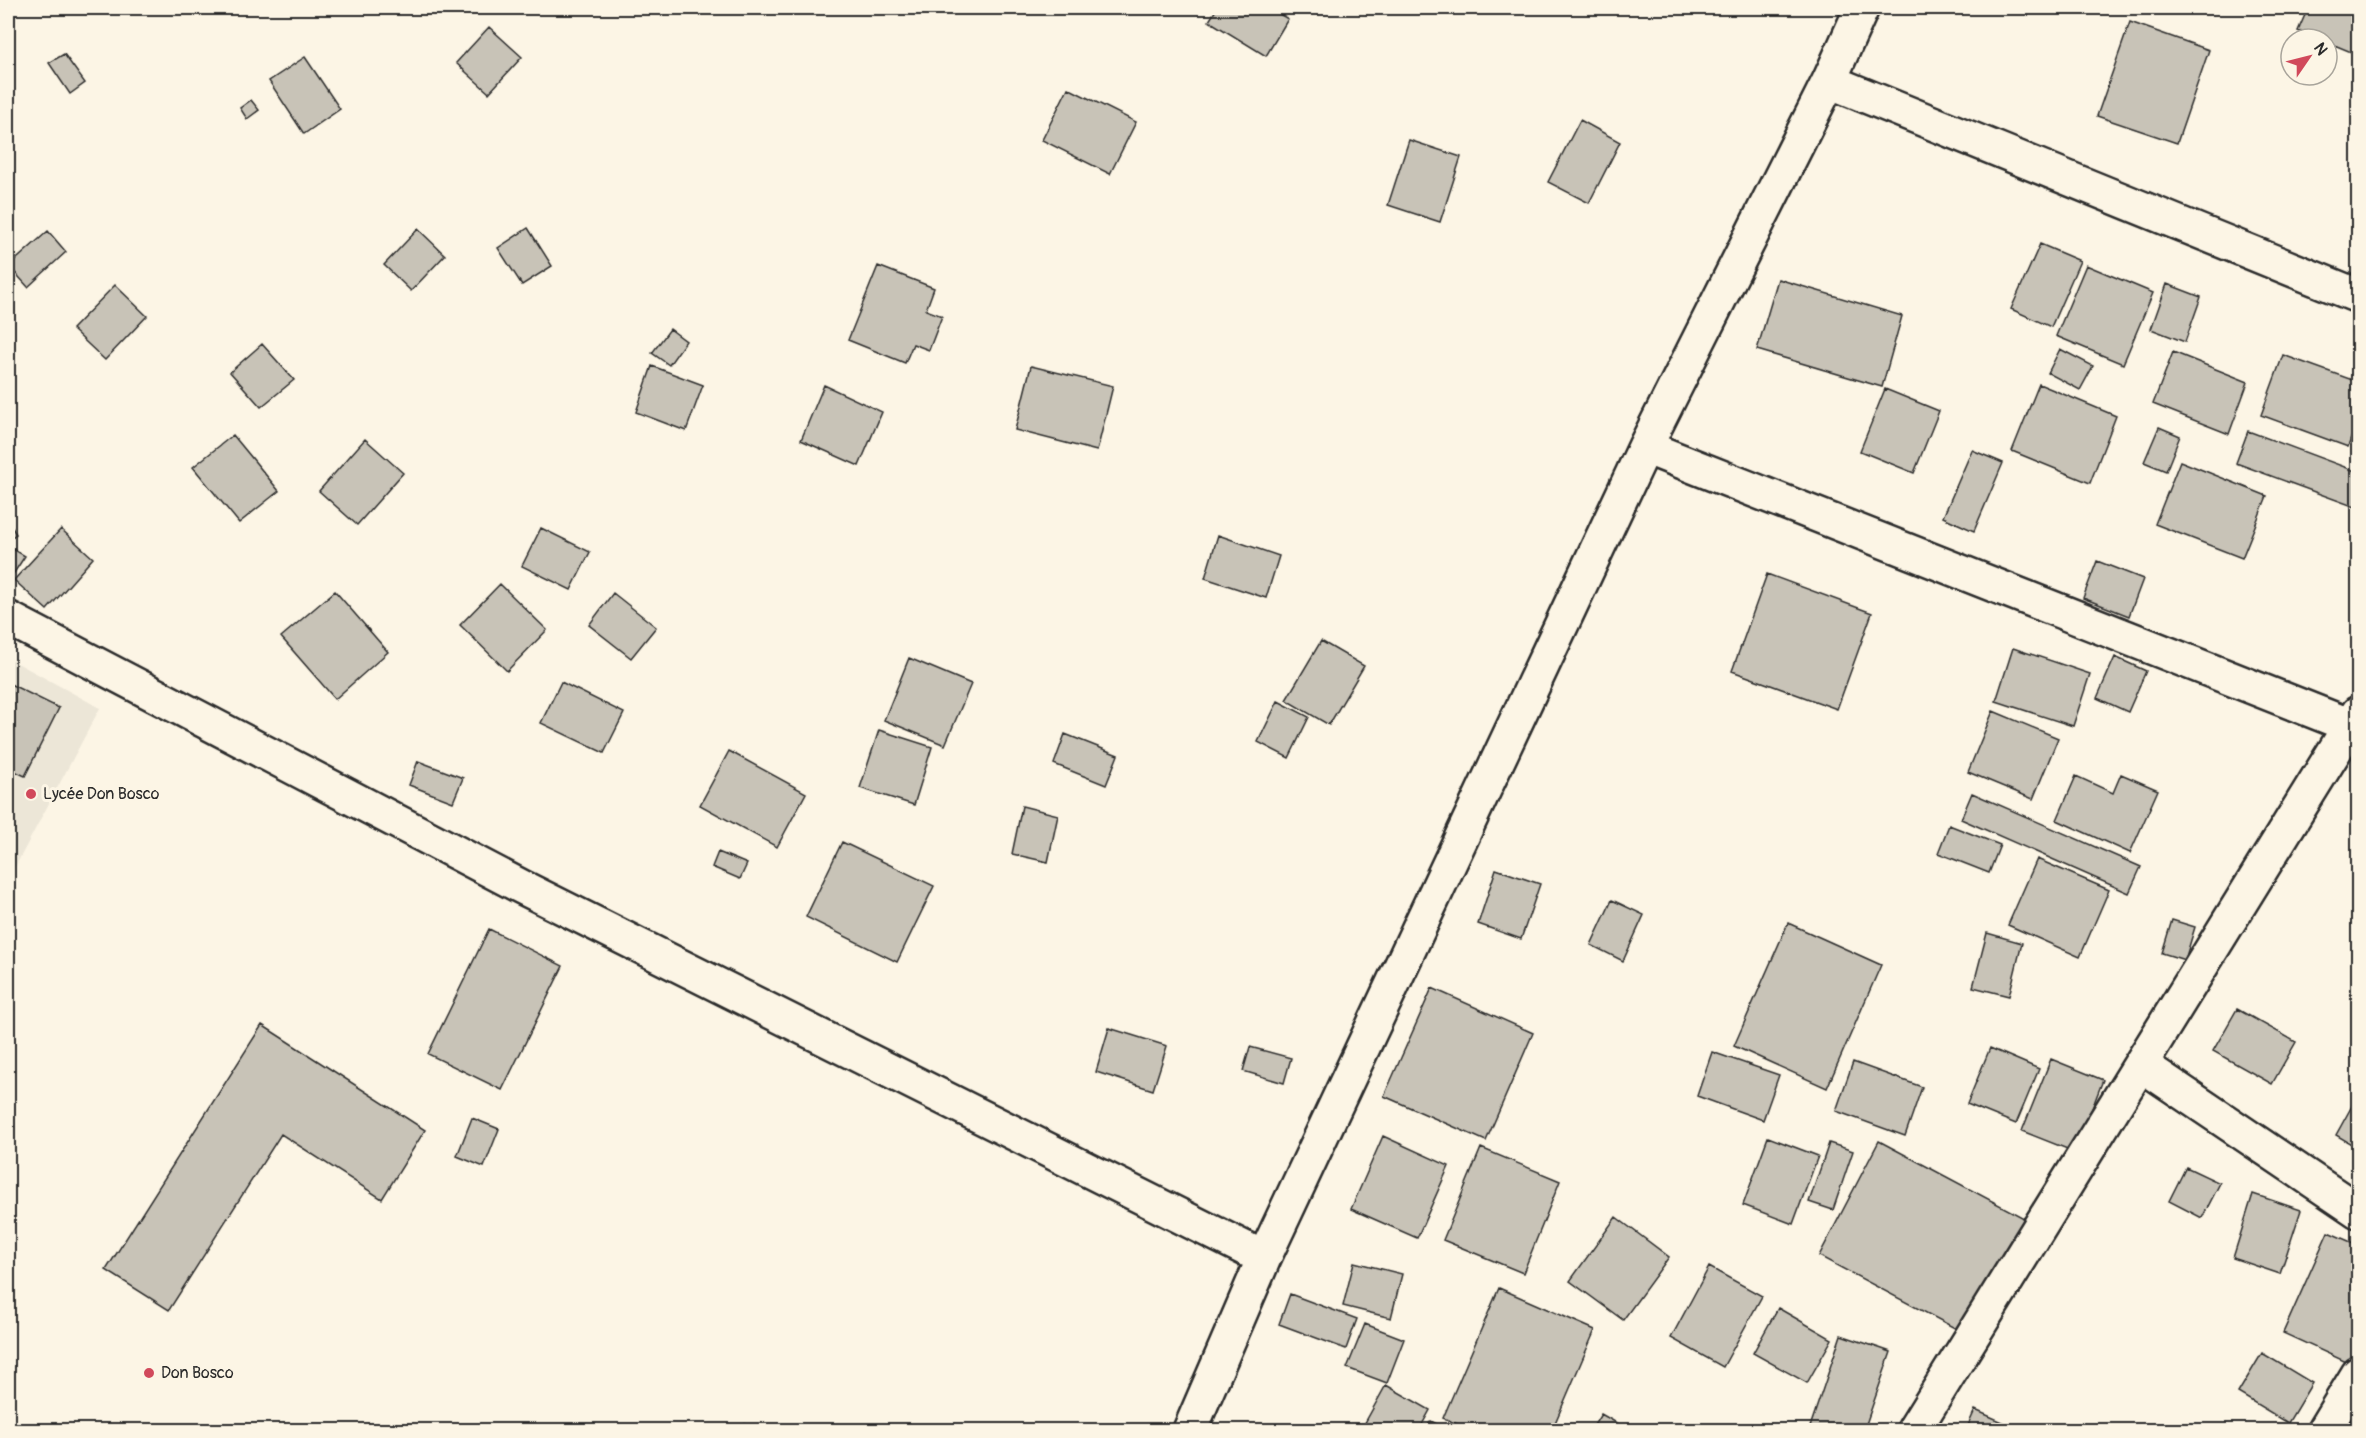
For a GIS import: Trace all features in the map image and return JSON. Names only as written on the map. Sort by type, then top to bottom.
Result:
[{"type":"street","points":[[1190,1431],[1264,1258],[1645,447],[1829,81],[1862,8]]},
{"type":"street","points":[[1829,81],[2358,296]]},
{"type":"street","points":[[1645,447],[2355,720],[1914,1431]]},
{"type":"street","points":[[8,618],[522,887],[1264,1258]]},
{"type":"street","points":[[2142,1065],[2358,1211]]},
{"type":"street","points":[[2324,1431],[2358,1374]]},
{"type":"shaded area","name":"Lycée Don Bosco","points":[[8,658],[100,708],[8,880]]},
{"type":"building","points":[[1217,8],[1269,8],[1288,19],[1266,56],[1209,21]]},
{"type":"building","points":[[2308,8],[2358,8],[2356,54],[2339,47],[2339,27],[2300,27]]},
{"type":"building","points":[[2130,22],[2209,50],[2177,143],[2097,116]]},
{"type":"building","points":[[489,27],[522,57],[489,93],[456,63]]},
{"type":"building","points":[[64,54],[85,83],[70,94],[49,63]]},
{"type":"building","points":[[305,57],[340,109],[304,134],[269,81]]},
{"type":"building","points":[[1068,88],[1136,122],[1110,174],[1042,140]]},
{"type":"building","points":[[251,100],[259,110],[247,119],[240,108]]},
{"type":"building","points":[[1580,120],[1620,142],[1589,203],[1548,182]]},
{"type":"building","points":[[1409,140],[1461,157],[1440,222],[1388,205]]},
{"type":"building","points":[[528,228],[552,266],[522,285],[498,248]]},
{"type":"building","points":[[418,229],[445,255],[411,291],[384,265]]},
{"type":"building","points":[[48,231],[66,252],[28,287],[9,266]]},
{"type":"building","points":[[2040,244],[2080,261],[2051,327],[2011,309]]},
{"type":"building","points":[[2086,265],[2153,293],[2123,364],[2056,336]]},
{"type":"building","points":[[878,266],[934,288],[926,310],[942,316],[929,350],[913,344],[905,363],[848,340]]},
{"type":"building","points":[[1778,279],[1902,316],[1882,387],[1757,350]]},
{"type":"building","points":[[2167,284],[2201,297],[2185,342],[2151,329]]},
{"type":"building","points":[[115,285],[147,316],[105,360],[72,329]]},
{"type":"building","points":[[670,329],[686,341],[669,365],[652,353]]},
{"type":"building","points":[[262,344],[294,380],[261,407],[230,372]]},
{"type":"building","points":[[2060,349],[2093,366],[2080,390],[2048,373]]},
{"type":"building","points":[[2173,352],[2248,382],[2229,434],[2153,404]]},
{"type":"building","points":[[2283,355],[2358,382],[2358,418],[2348,447],[2261,415]]},
{"type":"building","points":[[652,366],[703,385],[686,431],[636,412]]},
{"type":"building","points":[[1031,366],[1113,386],[1097,451],[1015,430]]},
{"type":"building","points":[[2039,384],[2116,416],[2090,483],[2012,451]]},
{"type":"building","points":[[824,385],[882,412],[859,466],[801,440]]},
{"type":"building","points":[[1885,389],[1939,411],[1914,473],[1860,451]]},
{"type":"building","points":[[2159,427],[2180,436],[2166,471],[2144,462]]},
{"type":"building","points":[[2248,431],[2358,472],[2358,508],[2236,463]]},
{"type":"building","points":[[233,435],[279,491],[239,523],[193,467]]},
{"type":"building","points":[[365,439],[403,473],[357,525],[319,491]]},
{"type":"building","points":[[1972,450],[2003,463],[1974,531],[1943,517]]},
{"type":"building","points":[[2180,461],[2267,496],[2242,558],[2155,524]]},
{"type":"building","points":[[8,521],[16,534],[8,540]]},
{"type":"building","points":[[541,528],[590,552],[571,590],[522,566]]},
{"type":"building","points":[[61,529],[93,558],[47,610],[14,580]]},
{"type":"building","points":[[1218,535],[1279,556],[1266,598],[1205,578]]},
{"type":"building","points":[[8,546],[25,556],[10,579],[8,577]]},
{"type":"building","points":[[2097,561],[2143,579],[2129,616],[2083,598]]},
{"type":"building","points":[[1767,574],[1872,613],[1837,709],[1732,671]]},
{"type":"building","points":[[500,584],[547,630],[507,671],[460,625]]},
{"type":"building","points":[[335,591],[388,652],[335,699],[281,637]]},
{"type":"building","points":[[613,593],[656,627],[631,658],[589,625]]},
{"type":"building","points":[[1321,641],[1364,666],[1329,725],[1286,700]]},
{"type":"building","points":[[2013,648],[2090,674],[2073,726],[1996,701]]},
{"type":"building","points":[[2115,657],[2146,671],[2128,712],[2097,698]]},
{"type":"building","points":[[909,658],[971,684],[945,745],[884,720]]},
{"type":"building","points":[[561,682],[624,713],[604,753],[541,723]]},
{"type":"building","points":[[8,683],[59,708],[25,776],[8,768]]},
{"type":"building","points":[[1278,701],[1309,717],[1289,758],[1258,742]]},
{"type":"building","points":[[1993,711],[2058,738],[2033,799],[1968,772]]},
{"type":"building","points":[[879,730],[932,747],[914,805],[860,788]]},
{"type":"building","points":[[1065,734],[1118,755],[1106,785],[1054,764]]},
{"type":"building","points":[[729,751],[806,793],[777,847],[700,805]]},
{"type":"building","points":[[418,761],[463,778],[453,802],[409,785]]},
{"type":"building","points":[[2121,774],[2158,790],[2130,853],[2057,820],[2076,776],[2113,793]]},
{"type":"building","points":[[1972,793],[2141,867],[2129,893],[1961,819]]},
{"type":"building","points":[[1022,806],[1058,815],[1048,862],[1012,854]]},
{"type":"building","points":[[1949,825],[2000,845],[1989,873],[1938,853]]},
{"type":"building","points":[[842,842],[934,886],[897,962],[806,917]]},
{"type":"building","points":[[718,852],[747,864],[740,879],[712,867]]},
{"type":"building","points":[[2037,859],[2109,890],[2080,957],[2008,925]]},
{"type":"building","points":[[1496,869],[1540,884],[1521,939],[1478,924]]},
{"type":"building","points":[[1612,900],[1644,915],[1623,961],[1591,945]]},
{"type":"building","points":[[2172,920],[2195,927],[2185,960],[2162,953]]},
{"type":"building","points":[[1788,923],[1881,965],[1827,1088],[1734,1046]]},
{"type":"building","points":[[489,929],[563,966],[502,1090],[428,1054]]},
{"type":"building","points":[[1987,933],[2022,943],[2009,996],[1973,987]]},
{"type":"building","points":[[1432,988],[1533,1033],[1486,1141],[1384,1096]]},
{"type":"building","points":[[2237,1009],[2296,1042],[2272,1084],[2213,1051]]},
{"type":"building","points":[[262,1025],[425,1130],[382,1199],[281,1134],[169,1310],[106,1270]]},
{"type":"building","points":[[1109,1028],[1167,1046],[1153,1090],[1096,1072]]},
{"type":"building","points":[[1250,1047],[1291,1058],[1284,1083],[1243,1071]]},
{"type":"building","points":[[1990,1048],[2039,1069],[2016,1124],[1967,1104]]},
{"type":"building","points":[[1712,1052],[1779,1075],[1763,1120],[1697,1096]]},
{"type":"building","points":[[2051,1059],[2103,1080],[2075,1152],[2022,1131]]},
{"type":"building","points":[[1853,1062],[1922,1087],[1905,1136],[1836,1111]]},
{"type":"building","points":[[2358,1095],[2358,1148],[2336,1135]]},
{"type":"building","points":[[472,1118],[499,1129],[484,1167],[457,1156]]},
{"type":"building","points":[[1383,1136],[1449,1166],[1417,1238],[1351,1209]]},
{"type":"building","points":[[1768,1137],[1818,1156],[1793,1224],[1743,1205]]},
{"type":"building","points":[[1879,1141],[2024,1218],[1964,1333],[1819,1256]]},
{"type":"building","points":[[1829,1143],[1853,1151],[1833,1210],[1809,1202]]},
{"type":"building","points":[[1481,1148],[1560,1181],[1523,1273],[1443,1240]]},
{"type":"building","points":[[2186,1167],[2220,1183],[2202,1218],[2169,1201]]},
{"type":"building","points":[[2253,1194],[2301,1210],[2280,1274],[2233,1258]]},
{"type":"building","points":[[1616,1217],[1669,1257],[1623,1320],[1570,1281]]},
{"type":"building","points":[[2328,1232],[2358,1245],[2358,1358],[2355,1366],[2283,1333]]},
{"type":"building","points":[[1354,1262],[1402,1274],[1391,1318],[1343,1306]]},
{"type":"building","points":[[1709,1267],[1762,1296],[1723,1367],[1671,1338]]},
{"type":"building","points":[[1499,1288],[1595,1330],[1552,1430],[1472,1430],[1443,1418]]},
{"type":"building","points":[[1290,1294],[1357,1319],[1346,1349],[1279,1324]]},
{"type":"building","points":[[1778,1308],[1832,1339],[1807,1383],[1753,1353]]},
{"type":"building","points":[[1365,1324],[1404,1339],[1387,1383],[1347,1368]]},
{"type":"building","points":[[1841,1335],[1891,1352],[1864,1430],[1820,1430],[1810,1427]]},
{"type":"building","points":[[2262,1353],[2312,1383],[2288,1423],[2238,1393]]},
{"type":"building","points":[[1386,1385],[1430,1410],[1419,1430],[1361,1430]]},
{"type":"building","points":[[1975,1410],[2021,1430],[1966,1430]]},
{"type":"building","points":[[1601,1414],[1629,1430],[1591,1430]]},
{"type":"building","points":[[1431,1421],[1448,1430],[1425,1430]]},
{"type":"building","points":[[745,1424],[761,1430],[742,1430]]},
{"type":"place","name":"Lycée Don Bosco","points":[[31,794]]},
{"type":"place","name":"Don Bosco","points":[[149,1373]]}]
